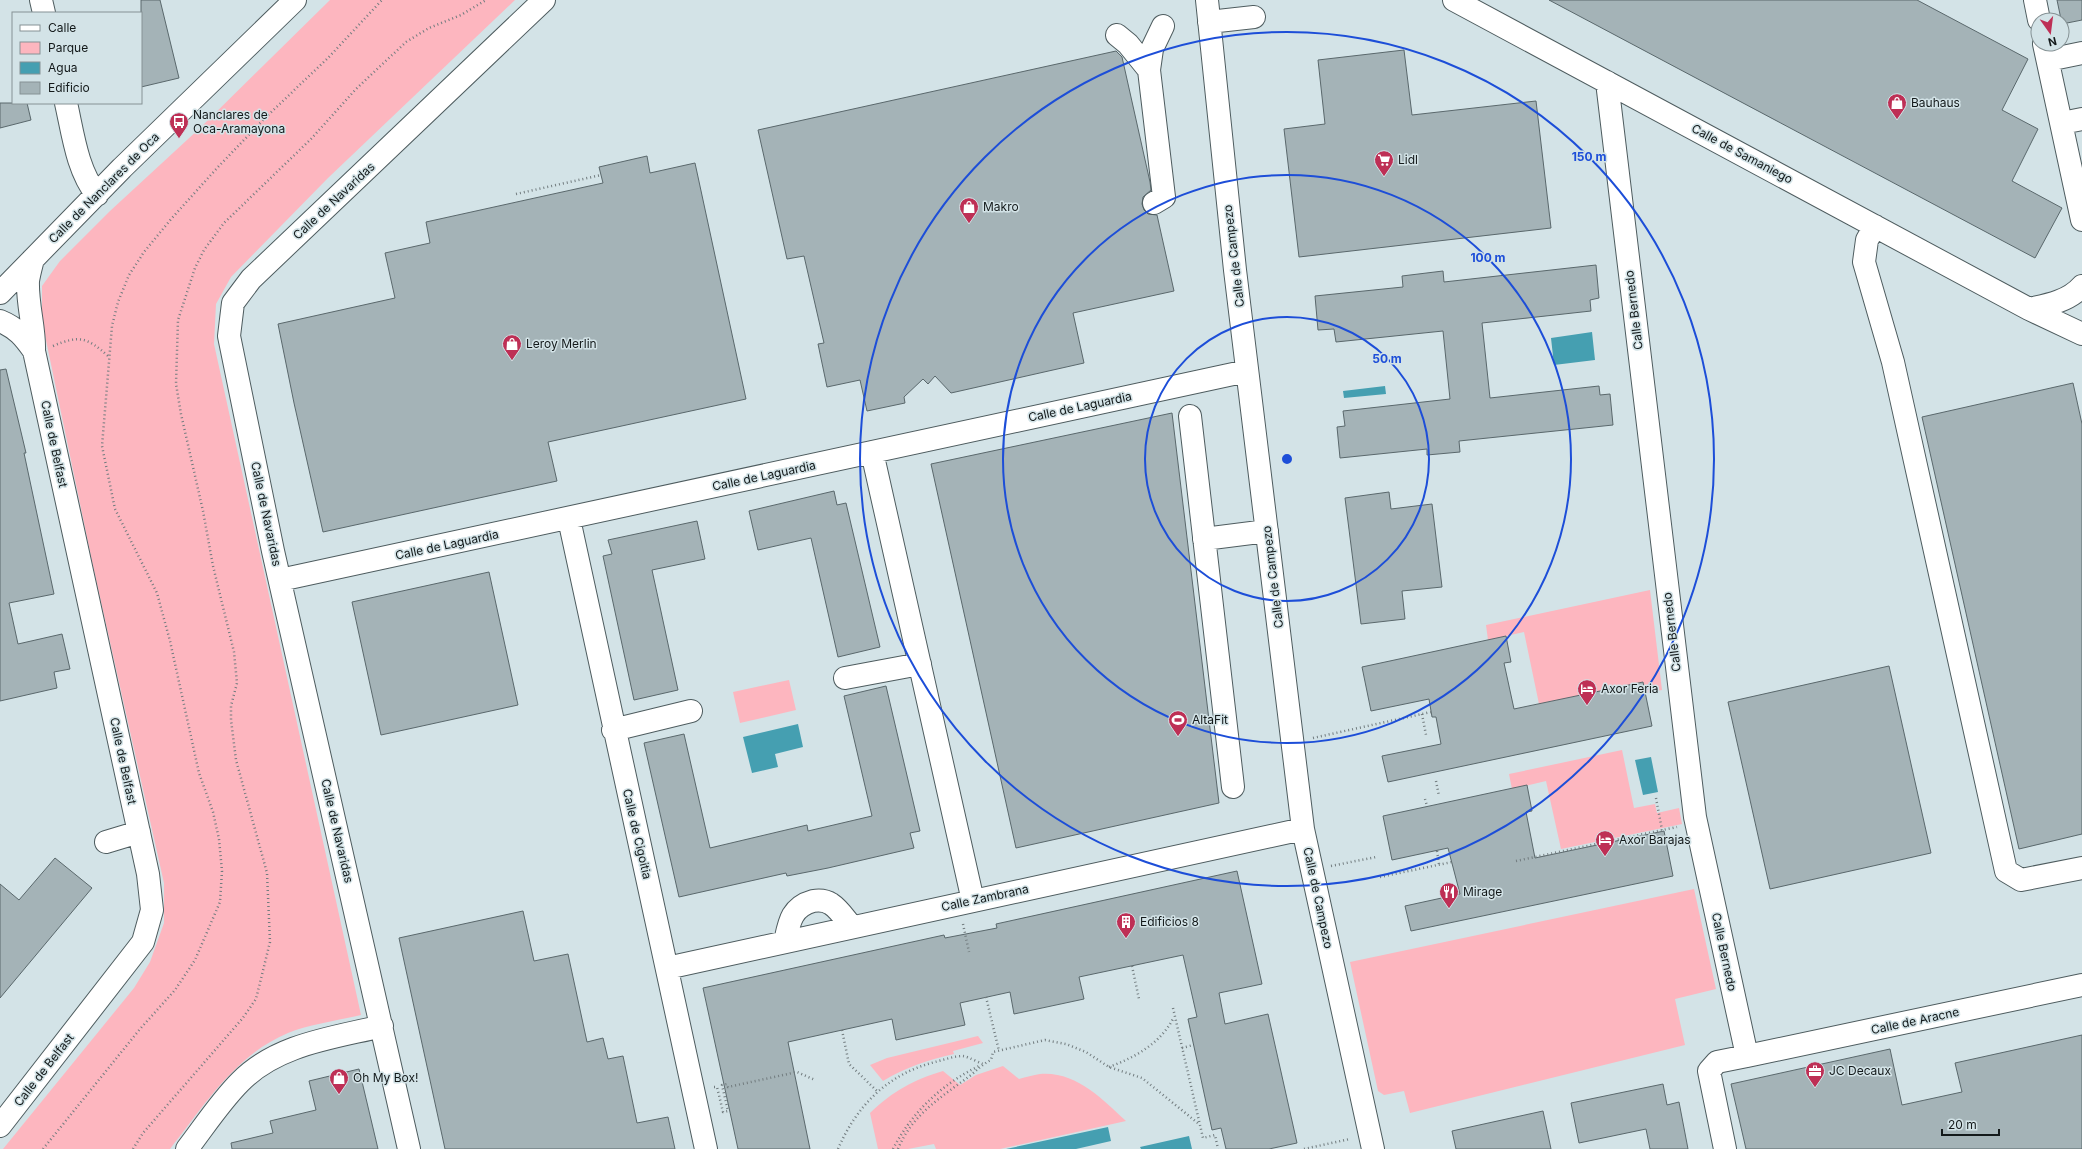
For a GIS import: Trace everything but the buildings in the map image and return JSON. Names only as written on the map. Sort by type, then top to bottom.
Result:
[{"type":"street","points":[[41,0],[44,12]]},
{"type":"street","name":"Calle de Nanclares de Oca","points":[[0,293],[122,168],[295,0]]},
{"type":"street","name":"Calle de Navaridas","points":[[409,1149],[280,580],[228,336],[233,303],[251,279],[544,0]]},
{"type":"street","name":"Calle de Campezo","points":[[1207,0],[1247,371],[1303,829],[1371,1142]]},
{"type":"street","name":"Calle de Samaniego","points":[[1454,0],[2029,309],[2080,331]]},
{"type":"street","points":[[2035,0],[2037,12]]},
{"type":"street","points":[[1209,22],[1254,17]]},
{"type":"street","points":[[1154,203],[1164,197],[1149,70],[1152,49],[1163,26]]},
{"type":"street","points":[[1117,35],[1128,44],[1149,70]]},
{"type":"street","points":[[2082,53],[2046,52],[2072,121],[2082,220]]},
{"type":"street","name":"Calle Bernedo","points":[[1607,82],[1695,817],[1747,1056]]},
{"type":"street","points":[[66,104],[79,159],[88,183],[97,195]]},
{"type":"street","points":[[1875,226],[1867,240],[1864,262],[1894,370],[2006,871],[2021,880],[2082,868]]},
{"type":"street","name":"Calle de Belfast","points":[[0,1126],[143,942],[152,910],[148,874],[34,351],[34,335],[28,281],[33,259]]},
{"type":"street","points":[[2029,309],[2065,298],[2077,292],[2082,286]]},
{"type":"street","name":"Calle de Belfast","points":[[0,322],[11,326],[20,332],[34,351]]},
{"type":"street","name":"Calle de Laguardia","points":[[280,580],[569,519],[1247,371]]},
{"type":"street","points":[[1190,416],[1233,787]]},
{"type":"street","points":[[872,452],[920,664],[967,909]]},
{"type":"street","name":"Calle de Cigoitia","points":[[569,519],[613,730],[706,1149]]},
{"type":"street","points":[[1204,539],[1267,531]]},
{"type":"street","points":[[845,678],[920,664]]},
{"type":"street","points":[[613,730],[691,711]]},
{"type":"street","name":"Calle Zambrana","points":[[667,968],[852,927],[967,909],[1303,829]]},
{"type":"street","points":[[106,842],[139,832]]},
{"type":"street","points":[[785,942],[789,920],[796,909],[806,903],[819,900],[830,904],[852,927]]},
{"type":"street","name":"Calle de Aracne","points":[[1747,1056],[2082,985]]},
{"type":"street","points":[[187,1149],[240,1082],[268,1061],[304,1044],[382,1026]]},
{"type":"street","points":[[1725,1149],[1709,1071],[1717,1062],[1747,1056]]},
{"type":"path","points":[[43,1149],[140,1029],[175,990],[195,960],[220,902],[222,871],[213,812],[199,773],[170,641],[157,593],[115,509],[102,446],[108,356],[112,326],[118,302],[129,276],[144,252],[218,166],[266,117],[328,58],[382,0]]},
{"type":"path","points":[[516,194],[601,175]]},
{"type":"path","points":[[34,351],[78,338],[94,344],[108,356]]},
{"type":"path","points":[[1293,742],[1431,712]]},
{"type":"path","points":[[1422,714],[1426,735]]},
{"type":"path","points":[[1436,781],[1439,796]]},
{"type":"path","points":[[1656,798],[1662,830]]},
{"type":"path","points":[[1426,799],[1427,806]]},
{"type":"path","points":[[1516,861],[1678,826]]},
{"type":"path","points":[[1437,851],[1440,864]]},
{"type":"path","points":[[1312,870],[1376,857]]},
{"type":"path","points":[[1380,877],[1452,862]]},
{"type":"path","points":[[967,909],[969,952]]},
{"type":"path","points":[[1132,966],[1139,999]]},
{"type":"path","points":[[986,997],[999,1051]]},
{"type":"path","points":[[1173,1008],[1202,1138],[1215,1135],[1218,1149]]},
{"type":"path","points":[[1109,1067],[1128,1060],[1145,1050],[1162,1037],[1175,1016]]},
{"type":"path","points":[[842,1030],[849,1064],[877,1091]]},
{"type":"path","points":[[893,1149],[913,1116],[934,1095],[968,1072],[991,1060],[993,1052],[1045,1040],[1066,1044],[1086,1052],[1109,1067],[1142,1078],[1199,1124]]},
{"type":"path","points":[[1182,1048],[1193,1045]]},
{"type":"path","points":[[838,1149],[846,1130],[862,1107],[877,1091],[902,1074],[926,1065],[963,1056],[983,1064]]},
{"type":"path","points":[[898,1149],[905,1134],[930,1105],[983,1064]]},
{"type":"path","points":[[719,1113],[713,1087],[718,1086],[723,1112],[728,1111],[722,1085],[727,1084],[728,1087],[797,1072],[815,1080]]},
{"type":"path","points":[[1304,1149],[1371,1142]]},
{"type":"green space","points":[[330,0],[515,0],[328,178],[231,277],[216,304],[214,344],[361,1015],[296,1030],[269,1043],[252,1054],[236,1068],[208,1099],[170,1149],[3,1149],[134,988],[150,962],[164,923],[164,883],[93,566],[42,321],[42,286],[60,261],[110,211],[200,128]]},
{"type":"green space","points":[[1650,590],[1662,690],[1646,693],[1643,682],[1539,704],[1524,632],[1488,640],[1486,625]]},
{"type":"green space","points":[[789,680],[796,710],[740,723],[733,692]]},
{"type":"green space","points":[[1622,750],[1634,808],[1655,804],[1657,813],[1679,808],[1682,824],[1561,849],[1546,781],[1512,789],[1509,774]]},
{"type":"green space","points":[[1694,889],[1716,989],[1675,999],[1685,1045],[1410,1113],[1404,1091],[1384,1095],[1378,1091],[1350,962]]},
{"type":"green space","points":[[978,1036],[983,1043],[953,1051],[954,1054],[917,1064],[883,1081],[870,1065],[887,1058]]},
{"type":"green space","points":[[1003,1066],[1019,1079],[1032,1075],[1053,1074],[1077,1082],[1088,1088],[1126,1121],[1000,1149],[936,1149],[934,1144],[908,1149],[878,1149],[870,1113],[895,1092],[922,1078],[943,1071],[960,1085],[976,1075]]},
{"type":"water","points":[[1592,332],[1595,360],[1554,365],[1551,338]]},
{"type":"water","points":[[1385,386],[1386,394],[1344,398],[1343,391]]},
{"type":"water","points":[[798,724],[803,747],[775,754],[778,767],[752,773],[743,737]]},
{"type":"water","points":[[1651,757],[1658,792],[1643,795],[1635,760]]},
{"type":"water","points":[[1108,1127],[1111,1141],[1076,1149],[1006,1149]]},
{"type":"water","points":[[1189,1136],[1192,1149],[1141,1149],[1140,1147]]},
{"type":"place","name":"Bauhaus","points":[[1897,120]]},
{"type":"place","name":"Nanclares de Oca-Aramayona","points":[[179,139]]},
{"type":"place","name":"Lidl","points":[[1384,177]]},
{"type":"place","name":"Makro","points":[[969,224]]},
{"type":"place","name":"Leroy Merlin","points":[[512,361]]},
{"type":"place","name":"Axor Feria","points":[[1587,706]]},
{"type":"place","name":"AltaFit","points":[[1178,737]]},
{"type":"place","name":"Axor Barajas","points":[[1605,857]]},
{"type":"place","name":"Mirage","points":[[1449,909]]},
{"type":"place","name":"Edificios 8","points":[[1126,939]]},
{"type":"place","name":"JC Decaux","points":[[1815,1088]]},
{"type":"place","name":"Oh My Box!","points":[[339,1095]]}]
